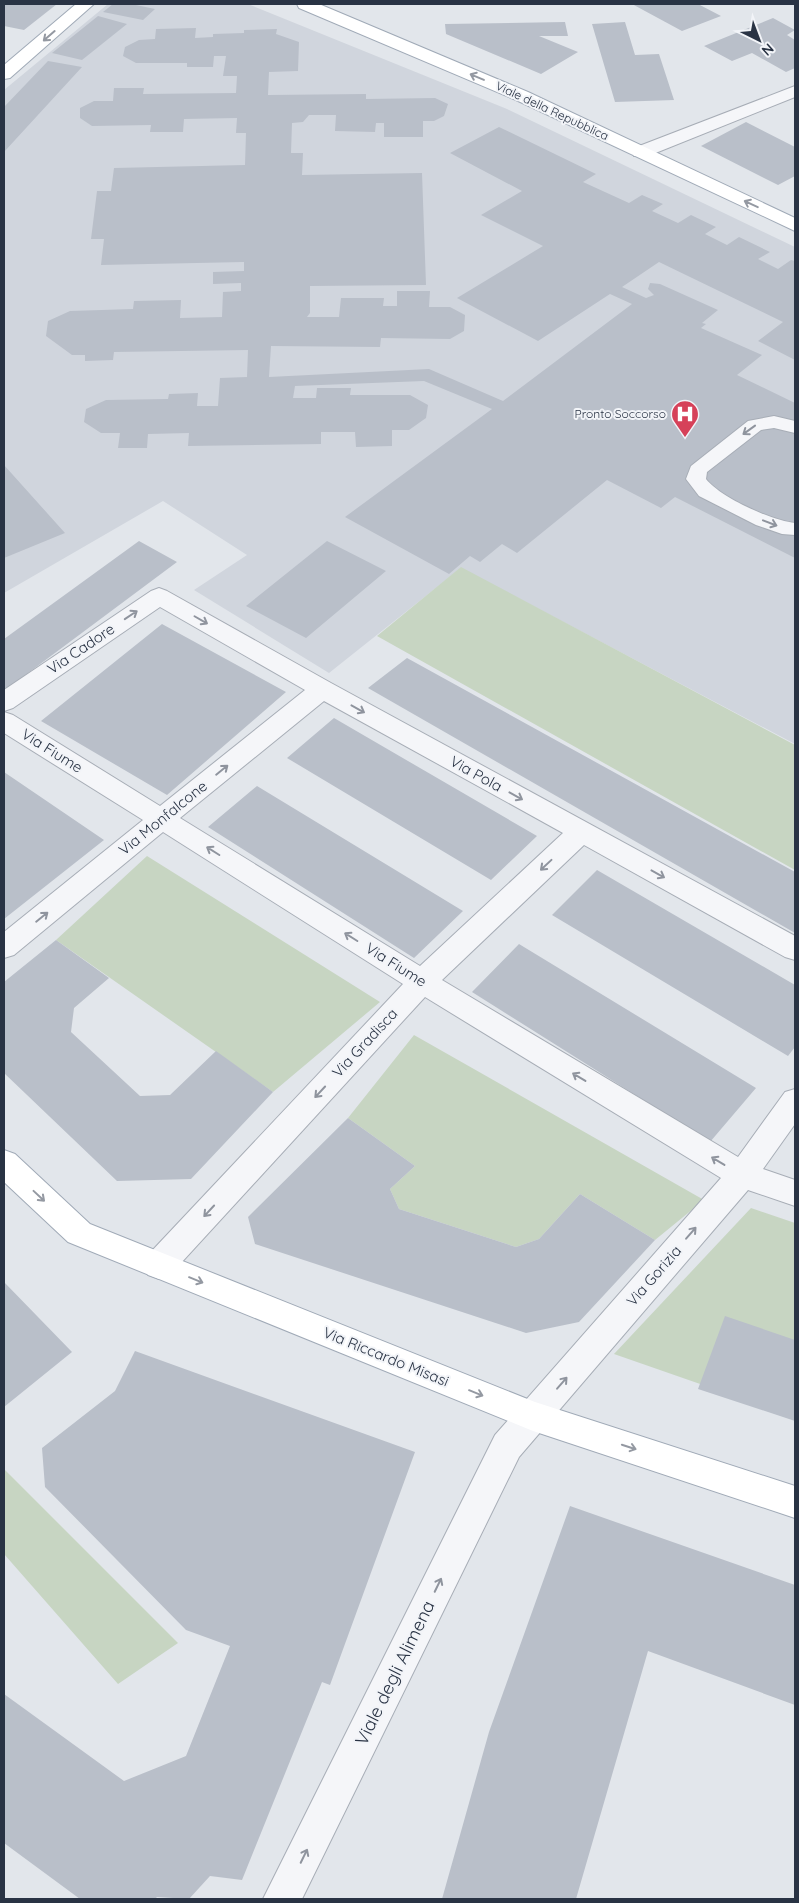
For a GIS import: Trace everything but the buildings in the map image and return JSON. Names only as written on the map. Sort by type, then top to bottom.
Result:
[{"type":"main road","points":[[6,69],[86,4]]},
{"type":"main road","name":"Viale della Repubblica","points":[[305,4],[522,96],[795,225]]},
{"type":"main road","name":"Via Riccardo Misasi","points":[[4,1163],[79,1234],[534,1416],[795,1502]]},
{"type":"street","points":[[641,152],[795,91]]},
{"type":"street","name":"Via Pola","points":[[159,596],[322,689],[795,949]]},
{"type":"street","name":"Via Cadore","points":[[4,702],[159,596]]},
{"type":"street","name":"Via Monfalcone","points":[[4,947],[322,689]]},
{"type":"street","name":"Via Fiume","points":[[4,721],[423,981],[742,1175],[795,1193]]},
{"type":"street","name":"Via Gradisca","points":[[159,1265],[423,981],[582,832]]},
{"type":"street","name":"Via Gorizia","points":[[507,1446],[742,1175],[795,1101]]},
{"type":"street","name":"Viale degli Alimena","points":[[282,1899],[507,1446]]},
{"type":"lane","points":[[795,427],[774,422],[755,425],[698,470],[696,479],[706,492],[763,521],[782,528],[795,530]]},
{"type":"shaded area","points":[[108,4],[248,4],[507,109],[795,247],[795,744],[461,568],[329,673],[194,590],[247,555],[163,501],[4,593],[4,90]]},
{"type":"green space","points":[[461,567],[795,745],[795,870],[377,636]]},
{"type":"green space","points":[[147,856],[380,1002],[273,1092],[56,940]]},
{"type":"green space","points":[[414,1035],[704,1200],[655,1240],[580,1194],[539,1239],[516,1247],[399,1209],[390,1189],[415,1166],[348,1118]]},
{"type":"green space","points":[[751,1208],[795,1223],[795,1417],[614,1354]]},
{"type":"green space","points":[[4,1469],[178,1643],[118,1684],[4,1554]]},
{"type":"place","name":"Pronto Soccorso","points":[[685,438]]}]
